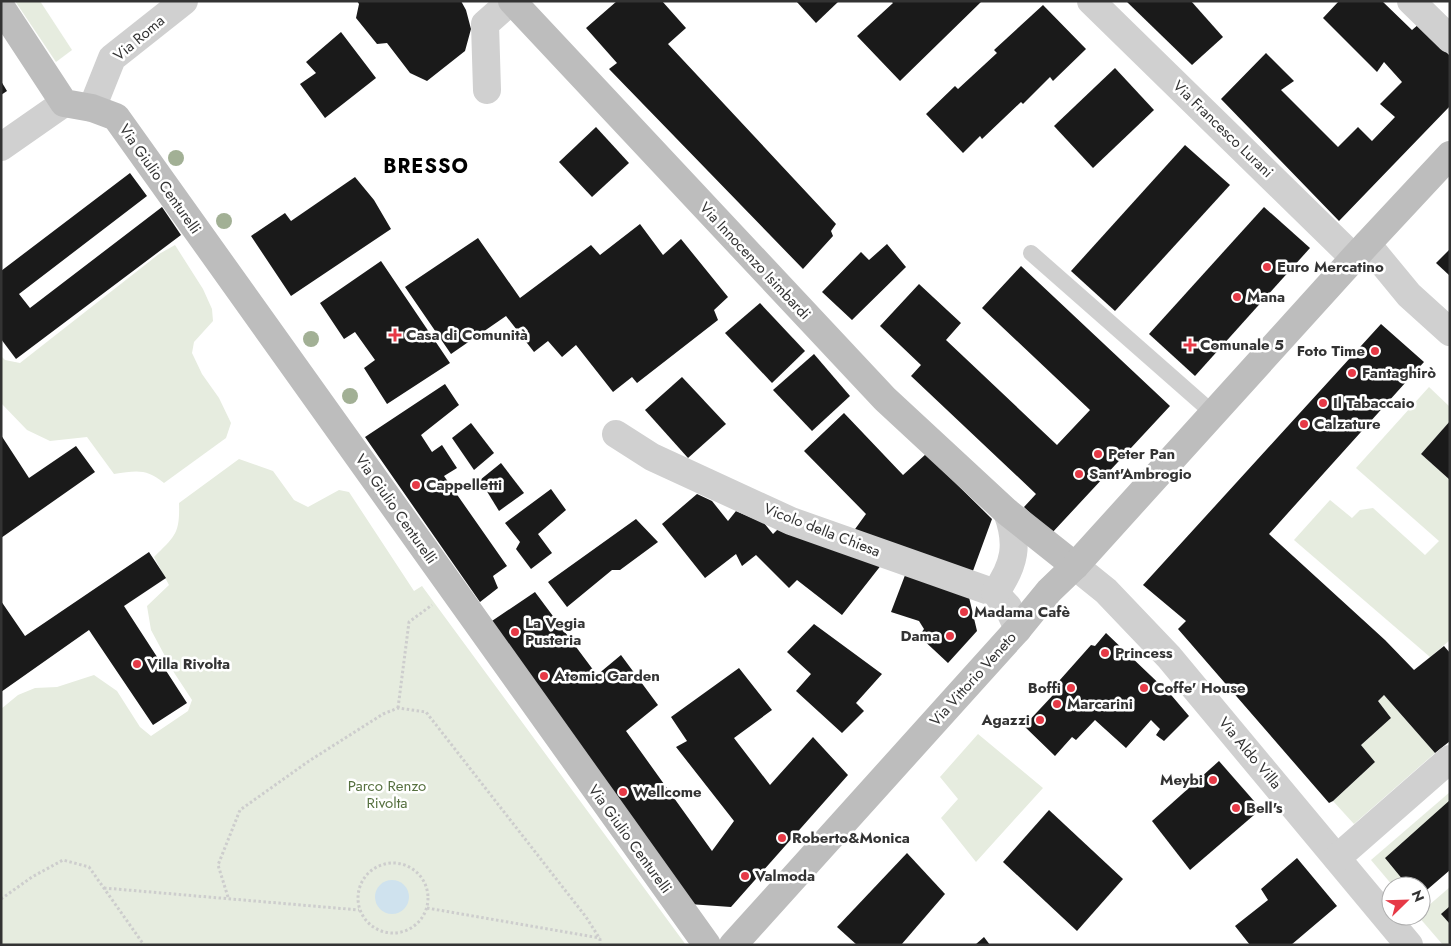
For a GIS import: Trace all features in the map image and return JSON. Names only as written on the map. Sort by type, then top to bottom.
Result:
[{"type":"street","name":"Via Roma","points":[[92,108],[112,58],[184,1]]},
{"type":"street","points":[[487,90],[485,24],[512,1]]},
{"type":"street","name":"Via Innocenzo Isimbardi","points":[[512,1],[885,400],[1008,512],[1075,566]]},
{"type":"street","name":"Via Francesco Lurani","points":[[1091,1],[1450,332]]},
{"type":"street","points":[[1411,1],[1450,39]]},
{"type":"street","points":[[1,7],[64,103],[1,147]]},
{"type":"street","name":"Via Giulio Centurelli","points":[[64,103],[92,108],[116,117],[707,945]]},
{"type":"street","name":"Via Vittorio Veneto","points":[[733,945],[1018,629],[1049,591],[1075,566],[1450,155]]},
{"type":"street","name":"Vicolo della Chiesa","points":[[616,434],[652,458],[791,521],[995,594]]},
{"type":"street","points":[[1008,512],[1014,528],[1015,545],[1009,571],[995,594],[1008,607],[1018,629]]},
{"type":"street","name":"Via Aldo Villa","points":[[1075,566],[1106,591],[1169,656],[1409,945]]},
{"type":"street","points":[[1337,858],[1450,758]]},
{"type":"lane","points":[[1031,253],[1214,414]]},
{"type":"path","points":[[398,708],[409,622],[453,590]]},
{"type":"path","points":[[228,897],[218,865],[240,810],[309,761],[383,714],[398,708],[426,712],[586,916],[600,939],[600,945]]},
{"type":"path","points":[[1,899],[32,877],[63,860],[89,867],[144,945]]},
{"type":"path","points":[[386,863],[405,865],[420,876],[427,890],[427,908],[419,922],[412,928],[401,933],[379,932],[364,920],[359,910],[357,896],[360,885],[366,875],[374,868],[386,863]]},
{"type":"path","points":[[104,888],[228,897],[359,910]]},
{"type":"path","points":[[427,908],[600,939]]},
{"type":"green space","points":[[15,1],[40,1],[72,50],[56,62]]},
{"type":"green space","points":[[175,245],[203,289],[212,309],[213,321],[194,342],[192,353],[202,374],[219,398],[231,423],[226,438],[164,483],[146,473],[129,472],[114,474],[87,437],[50,441],[27,430],[1,403],[1,356],[5,360],[20,363],[159,254]]},
{"type":"green space","points":[[1429,387],[1450,407],[1450,421],[1421,454],[1450,480],[1450,640],[1430,657],[1294,540],[1330,500],[1352,518],[1360,510],[1373,508],[1425,555],[1439,541],[1356,468]]},
{"type":"green space","name":"Parco Renzo Rivolta","points":[[239,459],[273,471],[294,500],[308,507],[339,490],[349,492],[414,591],[422,586],[686,945],[1,945],[1,709],[18,695],[35,688],[57,687],[94,675],[117,691],[140,727],[151,736],[188,711],[192,700],[173,671],[151,630],[147,606],[169,585],[154,557],[175,534],[179,503]]},
{"type":"green space","points":[[1384,695],[1435,753],[1354,824],[1333,801],[1375,762],[1361,745],[1391,718],[1378,701]]},
{"type":"green space","points":[[978,734],[1043,788],[976,862],[941,818],[958,799],[940,777]]},
{"type":"green space","points":[[1450,792],[1450,870],[1431,880],[1431,876],[1385,876],[1371,860]]},
{"type":"green space","points":[[1450,887],[1450,945],[1443,945],[1427,926],[1431,926],[1431,903]]},
{"type":"water","points":[[392,880],[404,885],[409,897],[404,909],[392,914],[380,909],[375,897],[380,885]]},
{"type":"building","points":[[357,1],[461,1],[466,10],[471,29],[465,51],[427,81],[410,73],[387,43],[377,44],[356,18],[359,4]]},
{"type":"building","points":[[617,1],[662,1],[686,28],[668,44],[836,224],[831,231],[833,236],[803,269],[609,69],[617,63],[586,28]]},
{"type":"building","points":[[796,1],[839,1],[816,23]]},
{"type":"building","points":[[891,1],[982,1],[900,81],[857,36],[893,3]]},
{"type":"building","points":[[1126,1],[1191,1],[1223,37],[1192,65]]},
{"type":"building","points":[[1339,1],[1382,1],[1412,30],[1419,24],[1450,56],[1450,106],[1339,221],[1221,99],[1266,53],[1294,81],[1281,90],[1338,147],[1358,127],[1372,141],[1395,117],[1380,104],[1402,82],[1384,62],[1377,72],[1323,18]]},
{"type":"building","points":[[1043,5],[1086,49],[1053,81],[1050,77],[1023,104],[1021,102],[982,139],[980,136],[963,153],[926,114],[955,86],[958,89],[997,53],[994,50]]},
{"type":"building","points":[[341,32],[376,78],[325,118],[300,84],[316,73],[306,62]]},
{"type":"building","points":[[1115,68],[1154,110],[1093,168],[1054,126]]},
{"type":"building","points":[[1,81],[7,91],[1,95]]},
{"type":"building","points":[[596,127],[629,163],[592,197],[559,162]]},
{"type":"building","points":[[1185,145],[1230,185],[1115,311],[1071,271]]},
{"type":"building","points":[[130,173],[147,196],[19,294],[30,308],[162,207],[181,235],[16,359],[1,339],[1,271]]},
{"type":"building","points":[[355,177],[374,200],[391,229],[291,296],[251,236],[285,213],[291,221]]},
{"type":"building","points":[[1264,207],[1310,248],[1195,376],[1149,334]]},
{"type":"building","points":[[640,224],[663,255],[681,239],[728,297],[714,310],[718,320],[637,383],[632,377],[613,392],[576,345],[562,357],[548,341],[534,352],[506,316],[451,354],[405,287],[478,238],[520,298],[591,245],[600,255]]},
{"type":"building","points":[[887,244],[906,267],[852,320],[822,292],[861,252],[869,260]]},
{"type":"building","points":[[1450,249],[1450,276],[1436,263]]},
{"type":"building","name":"Casa di Comunità","points":[[381,261],[450,363],[387,404],[364,368],[375,360],[355,332],[344,339],[320,303]]},
{"type":"building","points":[[1021,266],[1170,406],[1051,534],[1024,507],[1036,494],[911,376],[921,365],[880,326],[919,284],[961,323],[946,340],[1057,445],[1090,410],[982,308]]},
{"type":"building","points":[[760,303],[805,351],[772,383],[725,333]]},
{"type":"building","points":[[1381,324],[1424,362],[1269,534],[1385,640],[1414,670],[1444,646],[1450,653],[1450,741],[1435,753],[1384,695],[1378,701],[1391,718],[1361,745],[1375,762],[1329,803],[1178,629],[1186,621],[1143,585]]},
{"type":"building","points":[[814,354],[850,396],[812,431],[773,390]]},
{"type":"building","points":[[682,377],[726,424],[688,458],[645,410]]},
{"type":"building","points":[[445,384],[459,405],[421,435],[432,452],[442,445],[457,468],[444,476],[507,566],[493,576],[498,588],[480,602],[365,437]]},
{"type":"building","points":[[844,413],[903,475],[926,454],[992,519],[970,579],[850,536],[866,514],[804,451]]},
{"type":"building","points":[[1450,421],[1450,480],[1421,454]]},
{"type":"building","points":[[471,423],[494,453],[474,470],[452,438]]},
{"type":"building","points":[[1,435],[29,478],[76,446],[95,472],[1,538]]},
{"type":"building","points":[[501,463],[524,493],[499,511],[480,480]]},
{"type":"building","points":[[551,489],[566,510],[538,534],[552,553],[531,569],[516,549],[520,542],[505,523]]},
{"type":"building","points":[[697,494],[712,501],[728,521],[736,511],[764,523],[773,534],[784,523],[882,564],[842,615],[797,580],[789,588],[756,555],[742,566],[736,554],[705,578],[662,524]]},
{"type":"building","points":[[636,519],[658,542],[620,570],[612,570],[567,607],[548,582]]},
{"type":"building","name":"Villa Rivolta","points":[[149,552],[166,578],[124,606],[187,703],[153,725],[89,630],[1,692],[1,601],[25,636]]},
{"type":"building","points":[[907,570],[968,593],[977,631],[948,663],[919,636],[924,629],[919,621],[891,612]]},
{"type":"building","points":[[535,592],[597,675],[621,655],[658,705],[626,731],[712,851],[734,821],[676,747],[687,741],[671,717],[739,668],[772,710],[734,738],[770,785],[813,737],[848,775],[731,907],[689,904],[489,623]]},
{"type":"building","points":[[814,624],[882,674],[856,703],[864,711],[842,733],[796,691],[811,674],[787,652]]},
{"type":"building","points":[[1106,633],[1172,696],[1189,716],[1164,741],[1156,735],[1160,729],[1151,720],[1126,748],[1095,720],[1076,740],[1072,737],[1055,756],[1024,726],[1054,694],[1051,690],[1091,645],[1095,646]]},
{"type":"building","points":[[1219,761],[1261,809],[1190,870],[1152,821]]},
{"type":"building","points":[[1450,800],[1450,870],[1431,886],[1431,876],[1400,876],[1385,858]]},
{"type":"building","points":[[1049,810],[1123,879],[1077,931],[1003,862]]},
{"type":"building","points":[[907,853],[945,894],[901,945],[857,945],[837,927]]},
{"type":"building","points":[[1297,858],[1337,906],[1291,945],[1250,945],[1235,926],[1268,900],[1261,889]]},
{"type":"building","points":[[1450,906],[1450,924],[1441,914]]},
{"type":"building","points":[[984,937],[990,945],[975,945]]},
{"type":"place","name":"Euro Mercatino","points":[[1267,267]]},
{"type":"place","name":"Mana","points":[[1237,297]]},
{"type":"place","name":"Casa di Comunità","points":[[395,335]]},
{"type":"place","name":"Comunale 5","points":[[1190,345]]},
{"type":"place","name":"Foto Time","points":[[1375,351]]},
{"type":"place","name":"Fantaghirò","points":[[1352,373]]},
{"type":"place","name":"Il Tabaccaio","points":[[1323,403]]},
{"type":"place","name":"Calzature","points":[[1304,424]]},
{"type":"place","name":"Peter Pan","points":[[1098,454]]},
{"type":"place","name":"Sant'Ambrogio","points":[[1079,474]]},
{"type":"place","name":"Cappelletti","points":[[416,485]]},
{"type":"place","name":"Madama Cafè","points":[[964,612]]},
{"type":"place","name":"La Vegia Pusteria","points":[[515,632]]},
{"type":"place","name":"Dama","points":[[950,636]]},
{"type":"place","name":"Princess","points":[[1105,653]]},
{"type":"place","name":"Villa Rivolta","points":[[137,664]]},
{"type":"place","name":"Atomic Garden","points":[[544,676]]},
{"type":"place","name":"Boffi","points":[[1071,688]]},
{"type":"place","name":"Coffe' House","points":[[1144,688]]},
{"type":"place","name":"Marcarini","points":[[1057,704]]},
{"type":"place","name":"Agazzi","points":[[1040,720]]},
{"type":"place","name":"Meybi","points":[[1213,780]]},
{"type":"place","name":"Wellcome","points":[[623,792]]},
{"type":"place","name":"Bell's","points":[[1236,808]]},
{"type":"place","name":"Roberto&Monica","points":[[782,838]]},
{"type":"place","name":"Valmoda","points":[[745,876]]},
{"type":"district","name":"BRESSO","points":[[426,166]]}]
